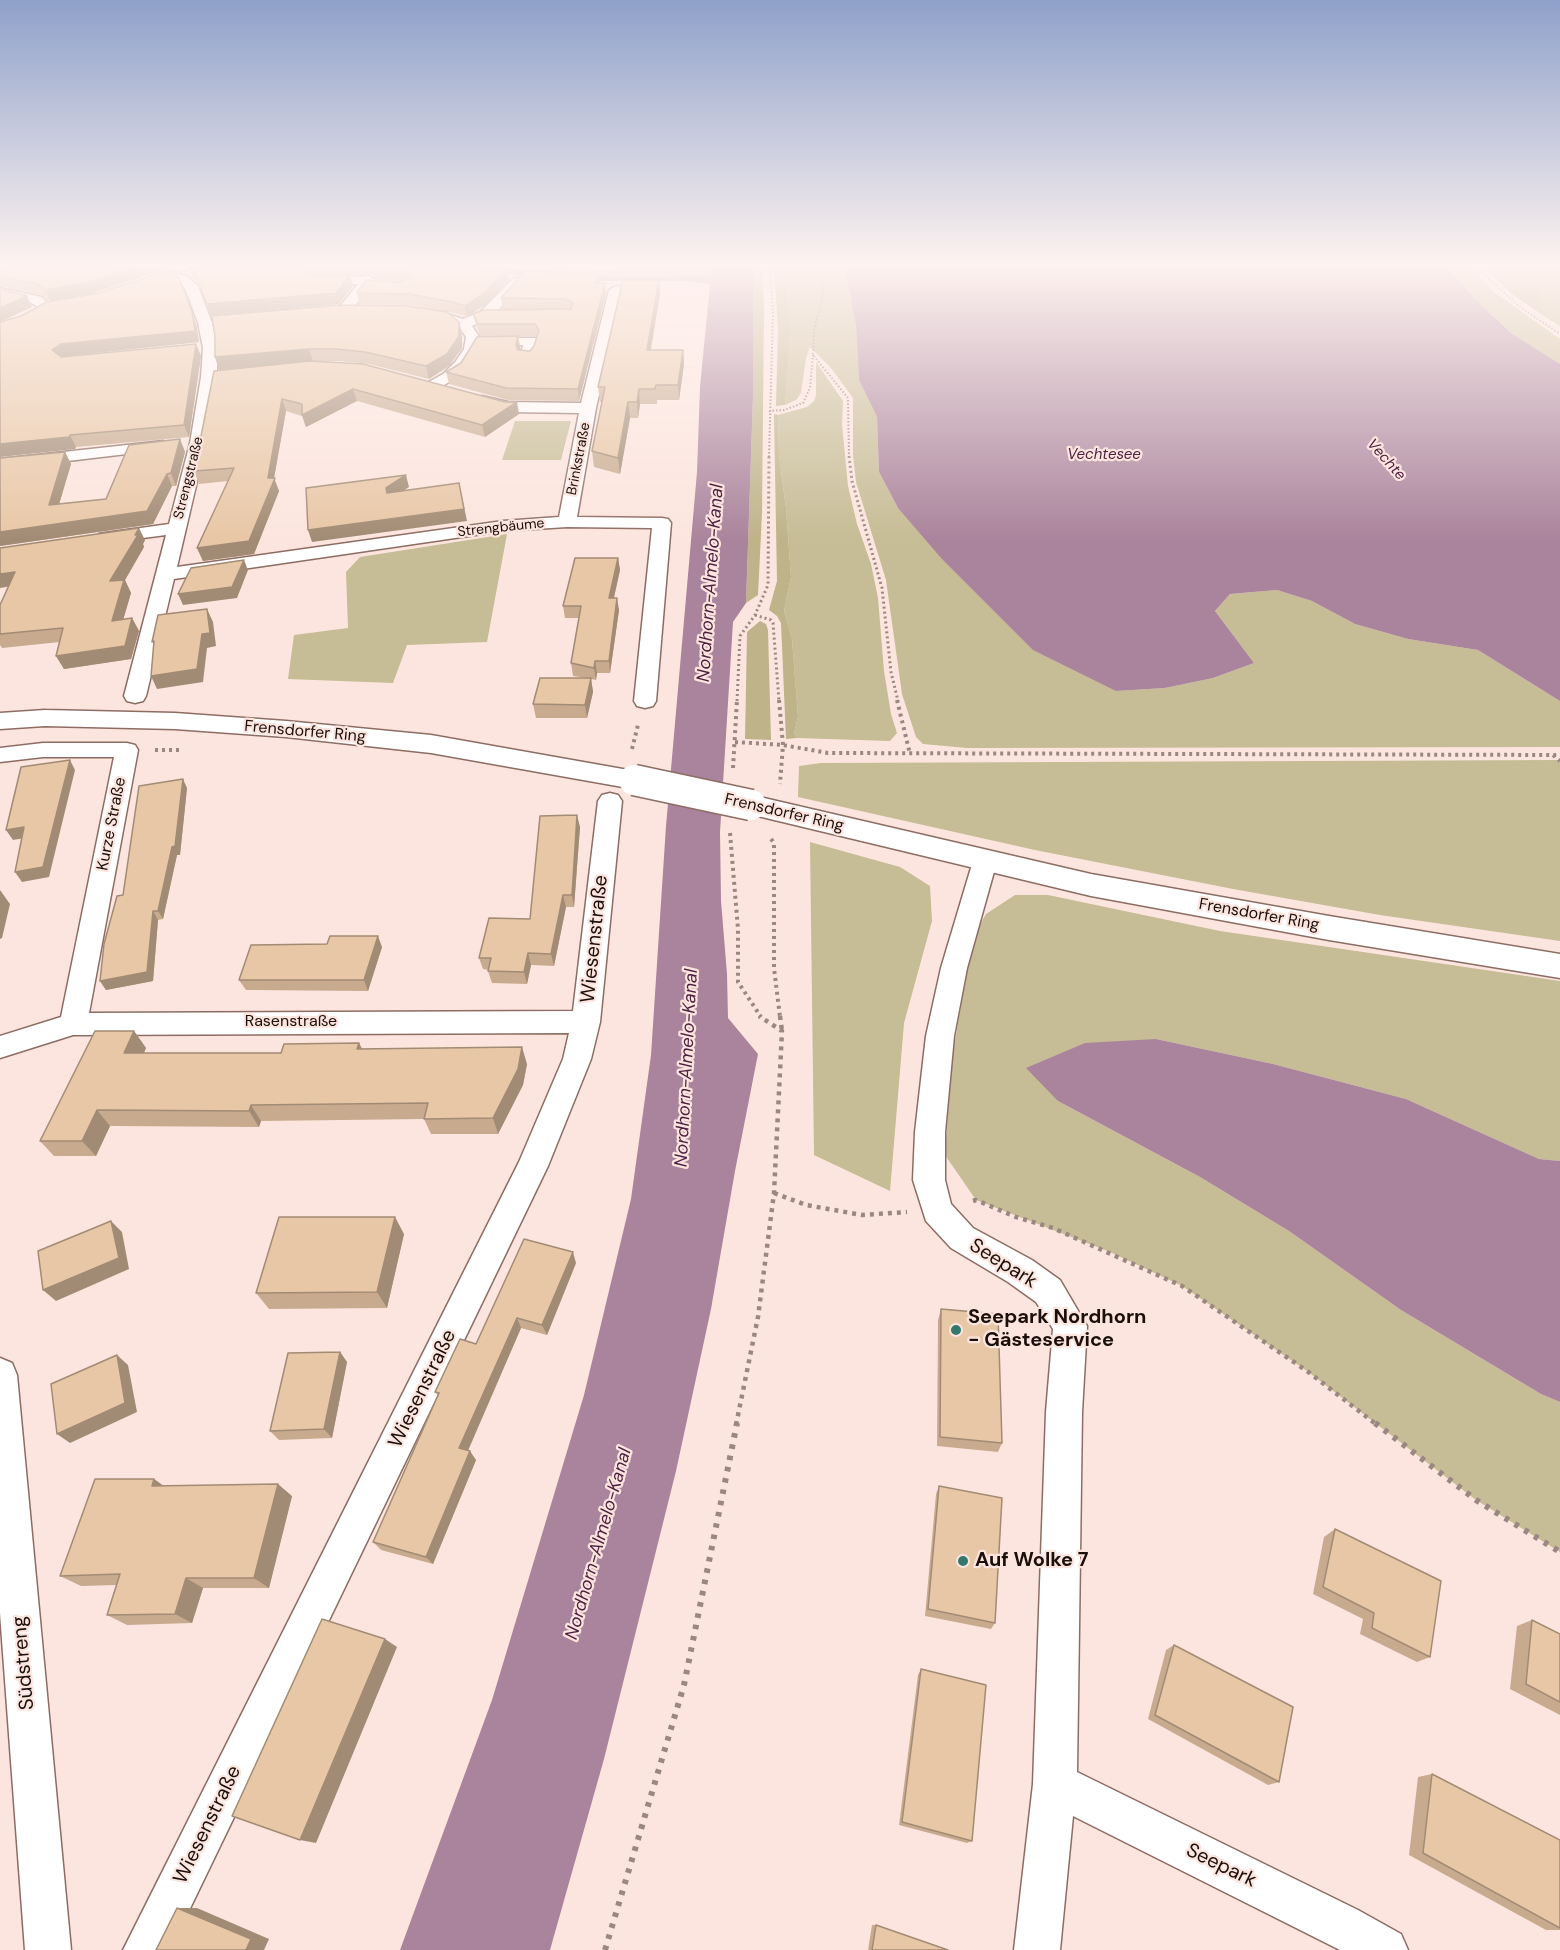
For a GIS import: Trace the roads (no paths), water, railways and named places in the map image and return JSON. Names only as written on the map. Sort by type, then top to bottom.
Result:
[{"type":"street","name":"Strengstraße","points":[[135,696],[177,528],[186,444],[215,376],[208,358]]},
{"type":"street","points":[[466,358],[456,371],[425,386],[507,407],[588,408]]},
{"type":"street","name":"Brinkstraße","points":[[567,522],[588,408],[600,358]]},
{"type":"street","points":[[0,464],[186,444]]},
{"type":"street","name":"Strengbäume","points":[[164,574],[503,526],[567,522],[662,523],[645,701]]},
{"type":"street","points":[[82,542],[177,528]]},
{"type":"street","name":"Frensdorfer Ring","points":[[0,721],[45,718],[151,721],[286,729],[431,744],[622,790],[762,796],[985,861],[1102,887],[1329,928],[1560,966]]},
{"type":"street","name":"Kurze Straße","points":[[0,755],[44,750],[127,750],[73,1024]]},
{"type":"street","name":"Wiesenstraße","points":[[146,1950],[534,1166],[577,1059],[586,1022],[622,790]]},
{"type":"street","name":"Seepark","points":[[985,861],[954,968],[940,1036],[930,1132],[929,1180],[937,1211],[962,1238],[1020,1271],[1048,1291],[1070,1326],[1064,1412],[1055,1784],[1037,1950]]},
{"type":"street","name":"Rasenstraße","points":[[0,1047],[73,1024],[586,1022]]},
{"type":"street","name":"Südstreng","points":[[0,1375],[6,1520],[48,1950]]},
{"type":"street","name":"Seepark","points":[[1055,1784],[1342,1926],[1385,1950]]},
{"type":"water","name":"Nordhorn-Almelo-Kanal","points":[[703,358],[753,358],[746,603],[733,622],[720,832],[721,901],[728,1018],[758,1054],[711,1309],[676,1471],[604,1759],[550,1950],[400,1950],[492,1700],[584,1395],[631,1199],[651,1055],[666,826],[697,472]]},
{"type":"water","name":"Vechtesee","points":[[858,358],[1551,358],[1560,364],[1560,701],[1478,650],[1408,639],[1355,624],[1312,601],[1277,590],[1230,594],[1215,611],[1254,663],[1213,678],[1165,688],[1116,691],[1033,650],[942,559],[898,508],[879,472],[877,417],[859,380]]},
{"type":"water","points":[[1156,1039],[1273,1064],[1406,1099],[1539,1159],[1560,1161],[1560,1402],[1541,1394],[1401,1310],[1289,1231],[1200,1177],[1058,1101],[1026,1068],[1085,1043]]},
{"type":"place","name":"Seepark Nordhorn - Gästeservice","points":[[956,1330]]},
{"type":"place","name":"Auf Wolke 7","points":[[963,1561]]},
{"type":"water label","name":"Vechte","points":[[1386,460]]}]
